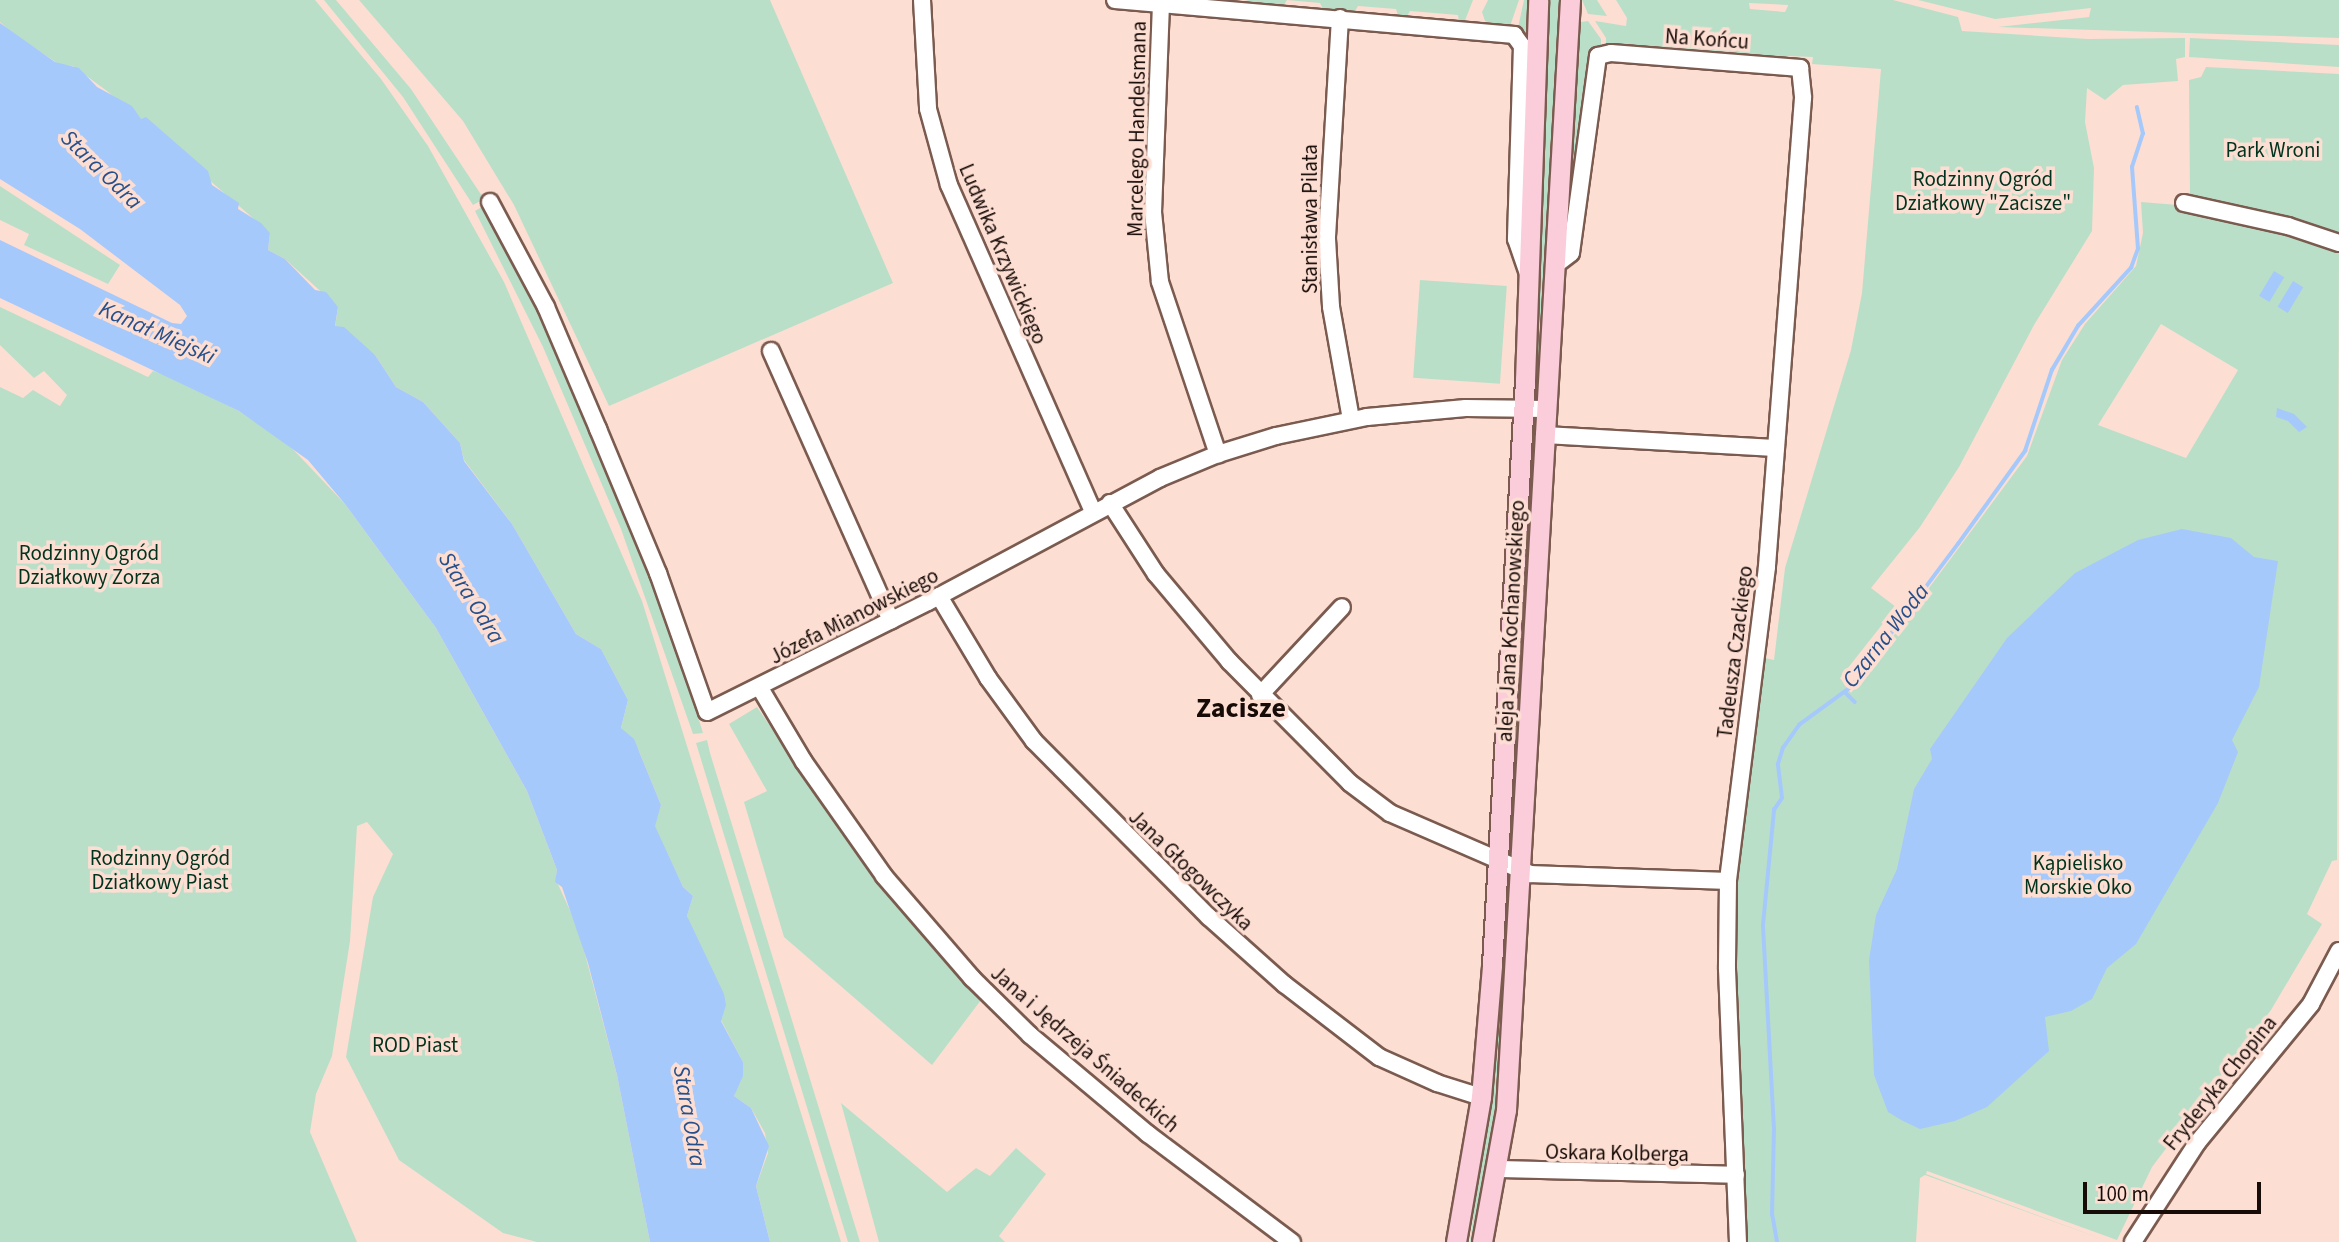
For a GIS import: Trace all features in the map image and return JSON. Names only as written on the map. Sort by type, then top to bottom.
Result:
[{"type":"main road","name":"aleja Jana Kochanowskiego","points":[[1456,1242],[1482,1097],[1498,856],[1523,408],[1538,0]]},
{"type":"main road","name":"aleja Jana Kochanowskiego","points":[[1482,1242],[1498,1169],[1506,1110],[1570,0]]},
{"type":"street","name":"Ludwika Krzywickiego","points":[[922,0],[928,109],[949,185],[1093,512]]},
{"type":"street","points":[[1115,0],[1340,18]]},
{"type":"street","name":"Marcelego Handelsmana","points":[[1161,4],[1153,212],[1160,282],[1218,454]]},
{"type":"street","name":"aleja Jana Kochanowskiego","points":[[1340,18],[1511,34],[1522,46],[1516,243],[1528,274]]},
{"type":"street","name":"Stanisława Pilata","points":[[1340,18],[1327,239],[1331,307],[1351,419]]},
{"type":"street","name":"Na Końcu","points":[[1554,266],[1571,253],[1594,61],[1600,54],[1792,67]]},
{"type":"street","name":"Tadeusza Czackiego","points":[[1738,1242],[1727,969],[1728,881],[1765,587],[1776,449],[1803,98],[1792,67]]},
{"type":"street","name":"Józefa Mianowskiego","points":[[490,202],[546,307],[598,429],[658,573],[707,712],[760,688],[939,596],[1110,503],[1218,454],[1351,419],[1436,409],[1545,409]]},
{"type":"street","points":[[2184,203],[2288,226],[2339,243]]},
{"type":"street","points":[[771,351],[891,620]]},
{"type":"street","points":[[1544,435],[1776,449]]},
{"type":"street","points":[[1110,503],[1164,584],[1260,695],[1370,799],[1426,832],[1498,856],[1520,871],[1728,881]]},
{"type":"street","name":"Jana Głogowczyka","points":[[939,596],[988,678],[1034,741],[1209,917],[1284,984],[1379,1057],[1437,1083],[1482,1097]]},
{"type":"street","points":[[1260,695],[1342,607]]},
{"type":"street","name":"Jana i Jędrzeja Śniadeckich","points":[[760,688],[804,762],[884,876],[972,978],[1030,1035],[1148,1134],[1292,1242]]},
{"type":"street","name":"Fryderyka Chopina","points":[[2133,1242],[2197,1143],[2311,1004],[2338,958]]},
{"type":"street","name":"Oskara Kolberga","points":[[1498,1169],[1737,1175]]},
{"type":"green space","points":[[0,0],[315,0],[381,79],[428,146],[504,282],[642,601],[841,1242],[770,1242],[756,1186],[768,1153],[765,1133],[751,1108],[734,1096],[743,1062],[721,1020],[687,916],[693,896],[683,887],[654,826],[661,805],[639,751],[621,728],[628,700],[601,649],[576,634],[512,524],[464,460],[460,443],[423,402],[396,387],[375,355],[335,327],[338,307],[285,259],[268,250],[270,233],[107,91],[73,66],[60,65],[11,32],[0,22]]},
{"type":"green space","points":[[324,0],[336,0],[411,89],[484,199],[473,205],[403,97]]},
{"type":"green space","points":[[359,0],[770,0],[893,283],[609,406],[514,205],[463,121]]},
{"type":"green space","points":[[1245,0],[1287,0],[1282,8]]},
{"type":"green space","points":[[1287,0],[1473,0],[1464,23],[1459,23],[1458,15],[1410,11],[1406,18],[1399,18],[1396,9],[1358,6],[1354,13],[1324,11],[1320,3]]},
{"type":"green space","points":[[1488,0],[1519,0],[1509,29],[1485,21],[1482,12]]},
{"type":"green space","points":[[1524,0],[1529,0],[1526,48],[1517,32]]},
{"type":"green space","points":[[1544,0],[1563,0],[1537,402],[1533,392]]},
{"type":"green space","points":[[1582,0],[1597,0],[1607,16],[1588,14]]},
{"type":"green space","points":[[1616,0],[1893,0],[1958,17],[1962,31],[2088,39],[2185,38],[2185,57],[2176,59],[2178,81],[2123,85],[2105,100],[2087,88],[2085,122],[2094,168],[2092,231],[2034,325],[1959,467],[1920,527],[1871,588],[1896,607],[1840,678],[1851,693],[2027,456],[2062,360],[2085,324],[2136,266],[2143,233],[2141,202],[2178,205],[2339,250],[2337,860],[2332,861],[2307,914],[2322,924],[2271,1010],[2152,1167],[2117,1240],[1927,1171],[1926,1174],[2110,1242],[1925,1175],[1920,1178],[1916,1242],[1745,1242],[1733,960],[1734,876],[1761,657],[1774,660],[1785,568],[1851,350],[1862,293],[1881,69],[1812,64],[1813,57],[1788,56],[1784,61],[1606,47],[1606,38],[1595,21],[1626,26],[1627,18]],"holes":[[[1749,3],[1788,5],[1788,6],[1785,12],[1750,9]],[[2161,324],[2238,370],[2186,458],[2098,425]]]},
{"type":"green space","points":[[1918,0],[2339,0],[2339,38],[1998,27],[2089,17],[2091,8],[1995,19]]},
{"type":"green space","points":[[1588,21],[1601,39],[1601,50],[1588,64],[1566,247],[1574,23]]},
{"type":"green space","points":[[2190,38],[2339,45],[2339,67],[2189,57]]},
{"type":"green space","name":"Park Wroni","points":[[2206,67],[2339,74],[2339,238],[2190,196],[2189,80],[2201,77]]},
{"type":"green space","points":[[0,186],[120,265],[108,284],[24,245],[29,234],[0,220]]},
{"type":"green space","points":[[487,204],[583,406],[657,587],[703,733],[693,734],[621,529],[543,347],[475,211]]},
{"type":"green space","points":[[1420,280],[1507,286],[1500,384],[1413,378]]},
{"type":"green space","points":[[0,307],[148,377],[153,371],[168,376],[239,411],[287,443],[345,504],[436,628],[527,791],[557,870],[556,880],[578,928],[617,1075],[650,1242],[537,1242],[503,1233],[399,1160],[346,1057],[373,897],[393,854],[367,822],[357,826],[350,941],[332,1056],[316,1094],[310,1132],[357,1242],[0,1242],[0,387],[23,398],[33,390],[60,406],[67,395],[44,371],[34,378],[0,345]]},
{"type":"green space","points":[[1527,464],[1536,465],[1513,852],[1509,854]]},
{"type":"green space","points":[[757,707],[875,880],[981,1000],[932,1065],[784,937],[744,802],[767,791],[729,724]]},
{"type":"green space","points":[[707,740],[860,1242],[848,1242],[696,743]]},
{"type":"green space","points":[[1502,898],[1511,899],[1498,1118],[1475,1242],[1470,1242],[1490,1085]]},
{"type":"green space","points":[[841,1103],[947,1192],[976,1168],[990,1176],[1016,1148],[1046,1174],[999,1236],[1005,1242],[879,1242]]},
{"type":"water","points":[[0,23],[55,62],[79,68],[97,87],[132,106],[141,119],[146,117],[208,171],[212,185],[239,203],[238,209],[261,223],[270,233],[268,250],[285,259],[315,290],[326,292],[338,307],[335,326],[344,327],[375,355],[396,387],[423,402],[460,443],[464,461],[512,524],[576,634],[601,649],[628,700],[621,728],[634,739],[661,805],[655,826],[683,887],[693,896],[687,916],[724,994],[726,1005],[721,1021],[743,1062],[743,1076],[734,1096],[751,1108],[769,1146],[756,1186],[770,1242],[650,1242],[617,1075],[588,963],[562,887],[555,882],[557,870],[527,791],[436,628],[345,504],[308,460],[239,411],[0,298],[0,240],[172,323],[181,324],[187,316],[180,305],[80,229],[0,179]]},
{"type":"water","points":[[2274,271],[2284,277],[2269,302],[2259,296]]},
{"type":"water","points":[[2293,281],[2303,287],[2288,313],[2278,307]]},
{"type":"water","points":[[2277,408],[2294,414],[2307,427],[2299,432],[2288,421],[2276,417]]},
{"type":"water","points":[[2182,529],[2231,538],[2254,557],[2278,561],[2259,687],[2232,740],[2238,752],[2218,803],[2136,944],[2107,968],[2092,999],[2071,1011],[2045,1017],[2049,1051],[1987,1107],[1955,1121],[1920,1129],[1888,1112],[1874,1075],[1869,960],[1876,915],[1897,869],[1914,789],[1932,759],[1930,749],[2007,638],[2075,573],[2138,540]]},
{"type":"waterway","name":"Czarna Woda","points":[[1777,1242],[1772,1215],[1774,1130],[1763,925],[1774,810],[1782,798],[1778,764],[1783,748],[1799,725],[1851,687],[1958,544],[2025,451],[2052,370],[2078,326],[2131,268],[2138,249],[2132,167],[2143,134],[2137,108]]},
{"type":"waterway","points":[[1845,692],[1855,702]]},
{"type":"district","name":"Zacisze","points":[[1241,708]]},
{"type":"water label","name":"Stara Odra","points":[[101,170]]},
{"type":"water label","name":"Kanał Miejski","points":[[157,333]]},
{"type":"water label","name":"Stara Odra","points":[[471,598]]},
{"type":"water label","name":"Stara Odra","points":[[689,1116]]},
{"type":"park label","name":"Rodzinny Ogród Działkowy \"Zacisze\"","points":[[1983,191]]},
{"type":"park label","name":"Rodzinny Ogród Działkowy Zorza","points":[[89,565]]},
{"type":"park label","name":"Rodzinny Ogród Działkowy Piast","points":[[160,870]]},
{"type":"park label","name":"Kąpielisko Morskie Oko","points":[[2078,875]]},
{"type":"park label","name":"ROD Piast","points":[[415,1045]]}]
